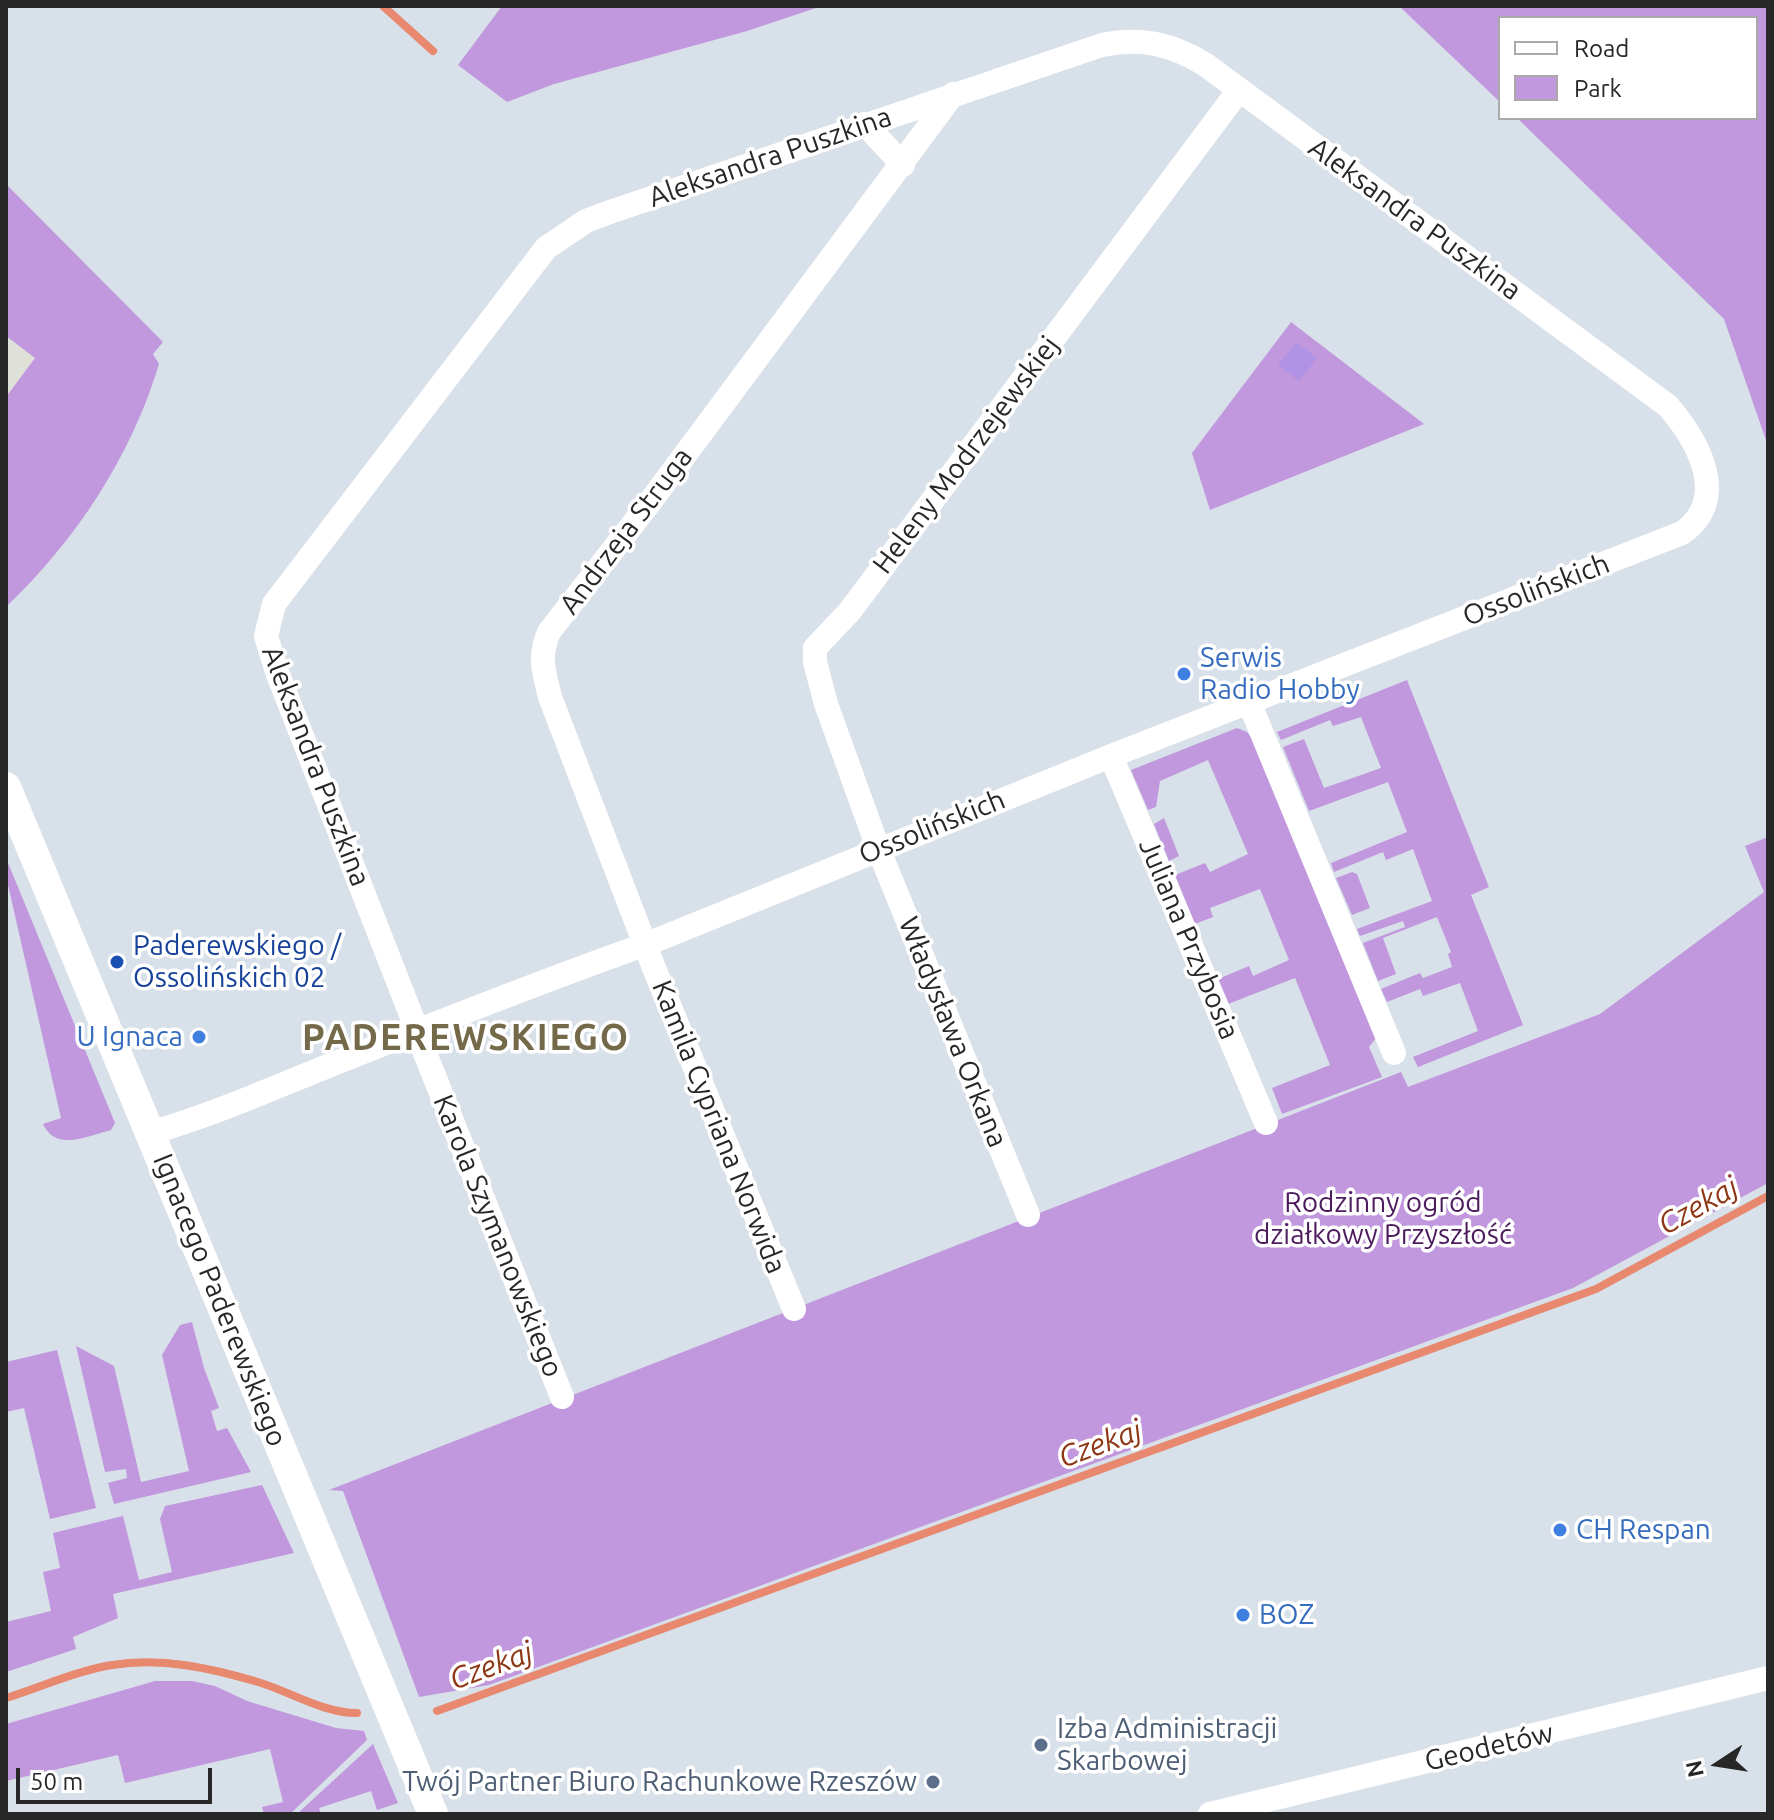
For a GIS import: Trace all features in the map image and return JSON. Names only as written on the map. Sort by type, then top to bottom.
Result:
[{"type":"street","name":"Aleksandra Puszkina","points":[[417,1031],[268,648],[267,625],[274,604],[529,267],[566,233],[610,212],[953,94],[1123,41],[1155,43],[1188,53],[1668,406],[1685,426],[1707,474],[1705,507]]},
{"type":"street","name":"Heleny Modrzejewskiej","points":[[878,848],[826,704],[815,662],[815,648],[857,602],[1239,90]]},
{"type":"street","name":"Andrzeja Struga","points":[[647,944],[550,697],[541,666],[541,647],[549,632],[601,568],[953,94]]},
{"type":"street","points":[[865,124],[903,165]]},
{"type":"street","name":"Ossolińskich","points":[[150,1133],[187,1122],[647,944],[878,848],[1672,537],[1693,525],[1705,507]]},
{"type":"street","points":[[1249,702],[1394,1053]]},
{"type":"street","name":"Juliana Przybosia","points":[[1111,756],[1266,1123]]},
{"type":"street","name":"Ignacego Paderewskiego","points":[[6,787],[433,1814]]},
{"type":"street","name":"Władysława Orkana","points":[[878,848],[1028,1215]]},
{"type":"street","name":"Kamila Cypriana Norwida","points":[[647,944],[794,1309]]},
{"type":"street","name":"Karola Szymanowskiego","points":[[417,1031],[562,1397]]},
{"type":"street","name":"Geodetów","points":[[1210,1814],[1768,1678]]},
{"type":"shaded area","points":[[6,336],[35,358],[6,397]]},
{"type":"shaded area","points":[[1296,342],[1317,358],[1299,381],[1278,365]]},
{"type":"green space","points":[[502,6],[822,6],[747,31],[554,84],[507,102],[458,65]]},
{"type":"green space","points":[[1399,6],[1768,6],[1768,446],[1724,319],[1519,120],[1758,120],[1758,16],[1498,16],[1498,100]]},
{"type":"green space","points":[[6,184],[163,342],[153,354],[159,364],[117,464],[56,554],[6,607],[6,397],[35,358],[6,336]]},
{"type":"green space","points":[[1291,322],[1424,424],[1210,510],[1192,453]]},
{"type":"green space","points":[[1407,680],[1489,887],[1471,895],[1523,1025],[1418,1067],[1413,1057],[1478,1031],[1460,983],[1423,996],[1420,989],[1387,1002],[1381,989],[1420,973],[1423,978],[1452,967],[1448,954],[1451,952],[1437,917],[1383,938],[1396,974],[1378,981],[1363,943],[1405,927],[1403,921],[1360,936],[1357,929],[1432,901],[1413,849],[1386,860],[1383,852],[1334,872],[1331,863],[1407,832],[1388,782],[1309,811],[1283,747],[1304,739],[1324,788],[1381,768],[1361,717],[1333,726],[1330,720],[1281,740],[1277,732]]},
{"type":"green space","points":[[1237,728],[1247,732],[1256,743],[1376,1038],[1369,1047],[1382,1077],[1282,1114],[1272,1088],[1330,1065],[1295,978],[1228,1004],[1218,979],[1249,966],[1253,976],[1289,960],[1260,889],[1210,908],[1213,917],[1195,924],[1175,875],[1205,863],[1210,872],[1248,854],[1208,760],[1160,781],[1156,807],[1148,810],[1131,770]]},
{"type":"green space","points":[[1164,818],[1179,856],[1169,861],[1154,824]]},
{"type":"green space","name":"Rodzinny ogród działkowy Przyszłość","points":[[1768,837],[1768,1183],[1573,1288],[489,1685],[419,1697],[343,1491],[329,1490],[1401,1072],[1408,1087],[1600,1014],[1764,892],[1745,846]]},
{"type":"green space","points":[[6,858],[115,1123],[111,1130],[64,1140],[49,1133],[43,1124],[61,1118],[6,876]]},
{"type":"green space","points":[[1352,872],[1357,874],[1370,908],[1352,915],[1336,878]]},
{"type":"green space","points":[[192,1322],[219,1408],[211,1411],[217,1431],[227,1428],[251,1472],[114,1504],[108,1483],[127,1478],[126,1469],[105,1472],[76,1346],[114,1366],[141,1482],[189,1471],[162,1355],[180,1325]]},
{"type":"green space","points":[[57,1350],[96,1508],[50,1519],[24,1408],[6,1412],[6,1362]]},
{"type":"green space","points":[[262,1485],[294,1553],[113,1594],[118,1618],[73,1637],[76,1649],[6,1672],[6,1622],[51,1611],[43,1572],[60,1568],[53,1533],[123,1516],[139,1580],[172,1572],[160,1519],[165,1506]]},
{"type":"green space","points":[[155,1681],[192,1681],[215,1686],[247,1701],[336,1728],[364,1731],[367,1740],[290,1814],[264,1814],[262,1807],[283,1802],[270,1749],[125,1783],[118,1755],[6,1781],[6,1724]]},
{"type":"green space","points":[[373,1744],[398,1803],[377,1810],[371,1791],[319,1808],[321,1814],[297,1814]]},
{"type":"waterway","points":[[383,6],[433,51]]},
{"type":"waterway","name":"Czekaj","points":[[437,1711],[1596,1289],[1768,1196]]},
{"type":"waterway","name":"Czekaj","points":[[6,1698],[99,1668],[149,1662],[222,1672],[332,1710],[357,1713]]},
{"type":"place","name":"Serwis Radio Hobby","points":[[1184,674]]},
{"type":"place","name":"Paderewskiego / Ossolińskich 02","points":[[117,962]]},
{"type":"place","name":"U Ignaca","points":[[199,1037]]},
{"type":"place","name":"CH Respan","points":[[1560,1530]]},
{"type":"place","name":"BOZ","points":[[1243,1615]]},
{"type":"place","name":"Izba Administracji Skarbowej","points":[[1041,1745]]},
{"type":"place","name":"Twój Partner Biuro Rachunkowe Rzeszów","points":[[933,1782]]},
{"type":"district","name":"PADEREWSKIEGO","points":[[466,1038]]}]
